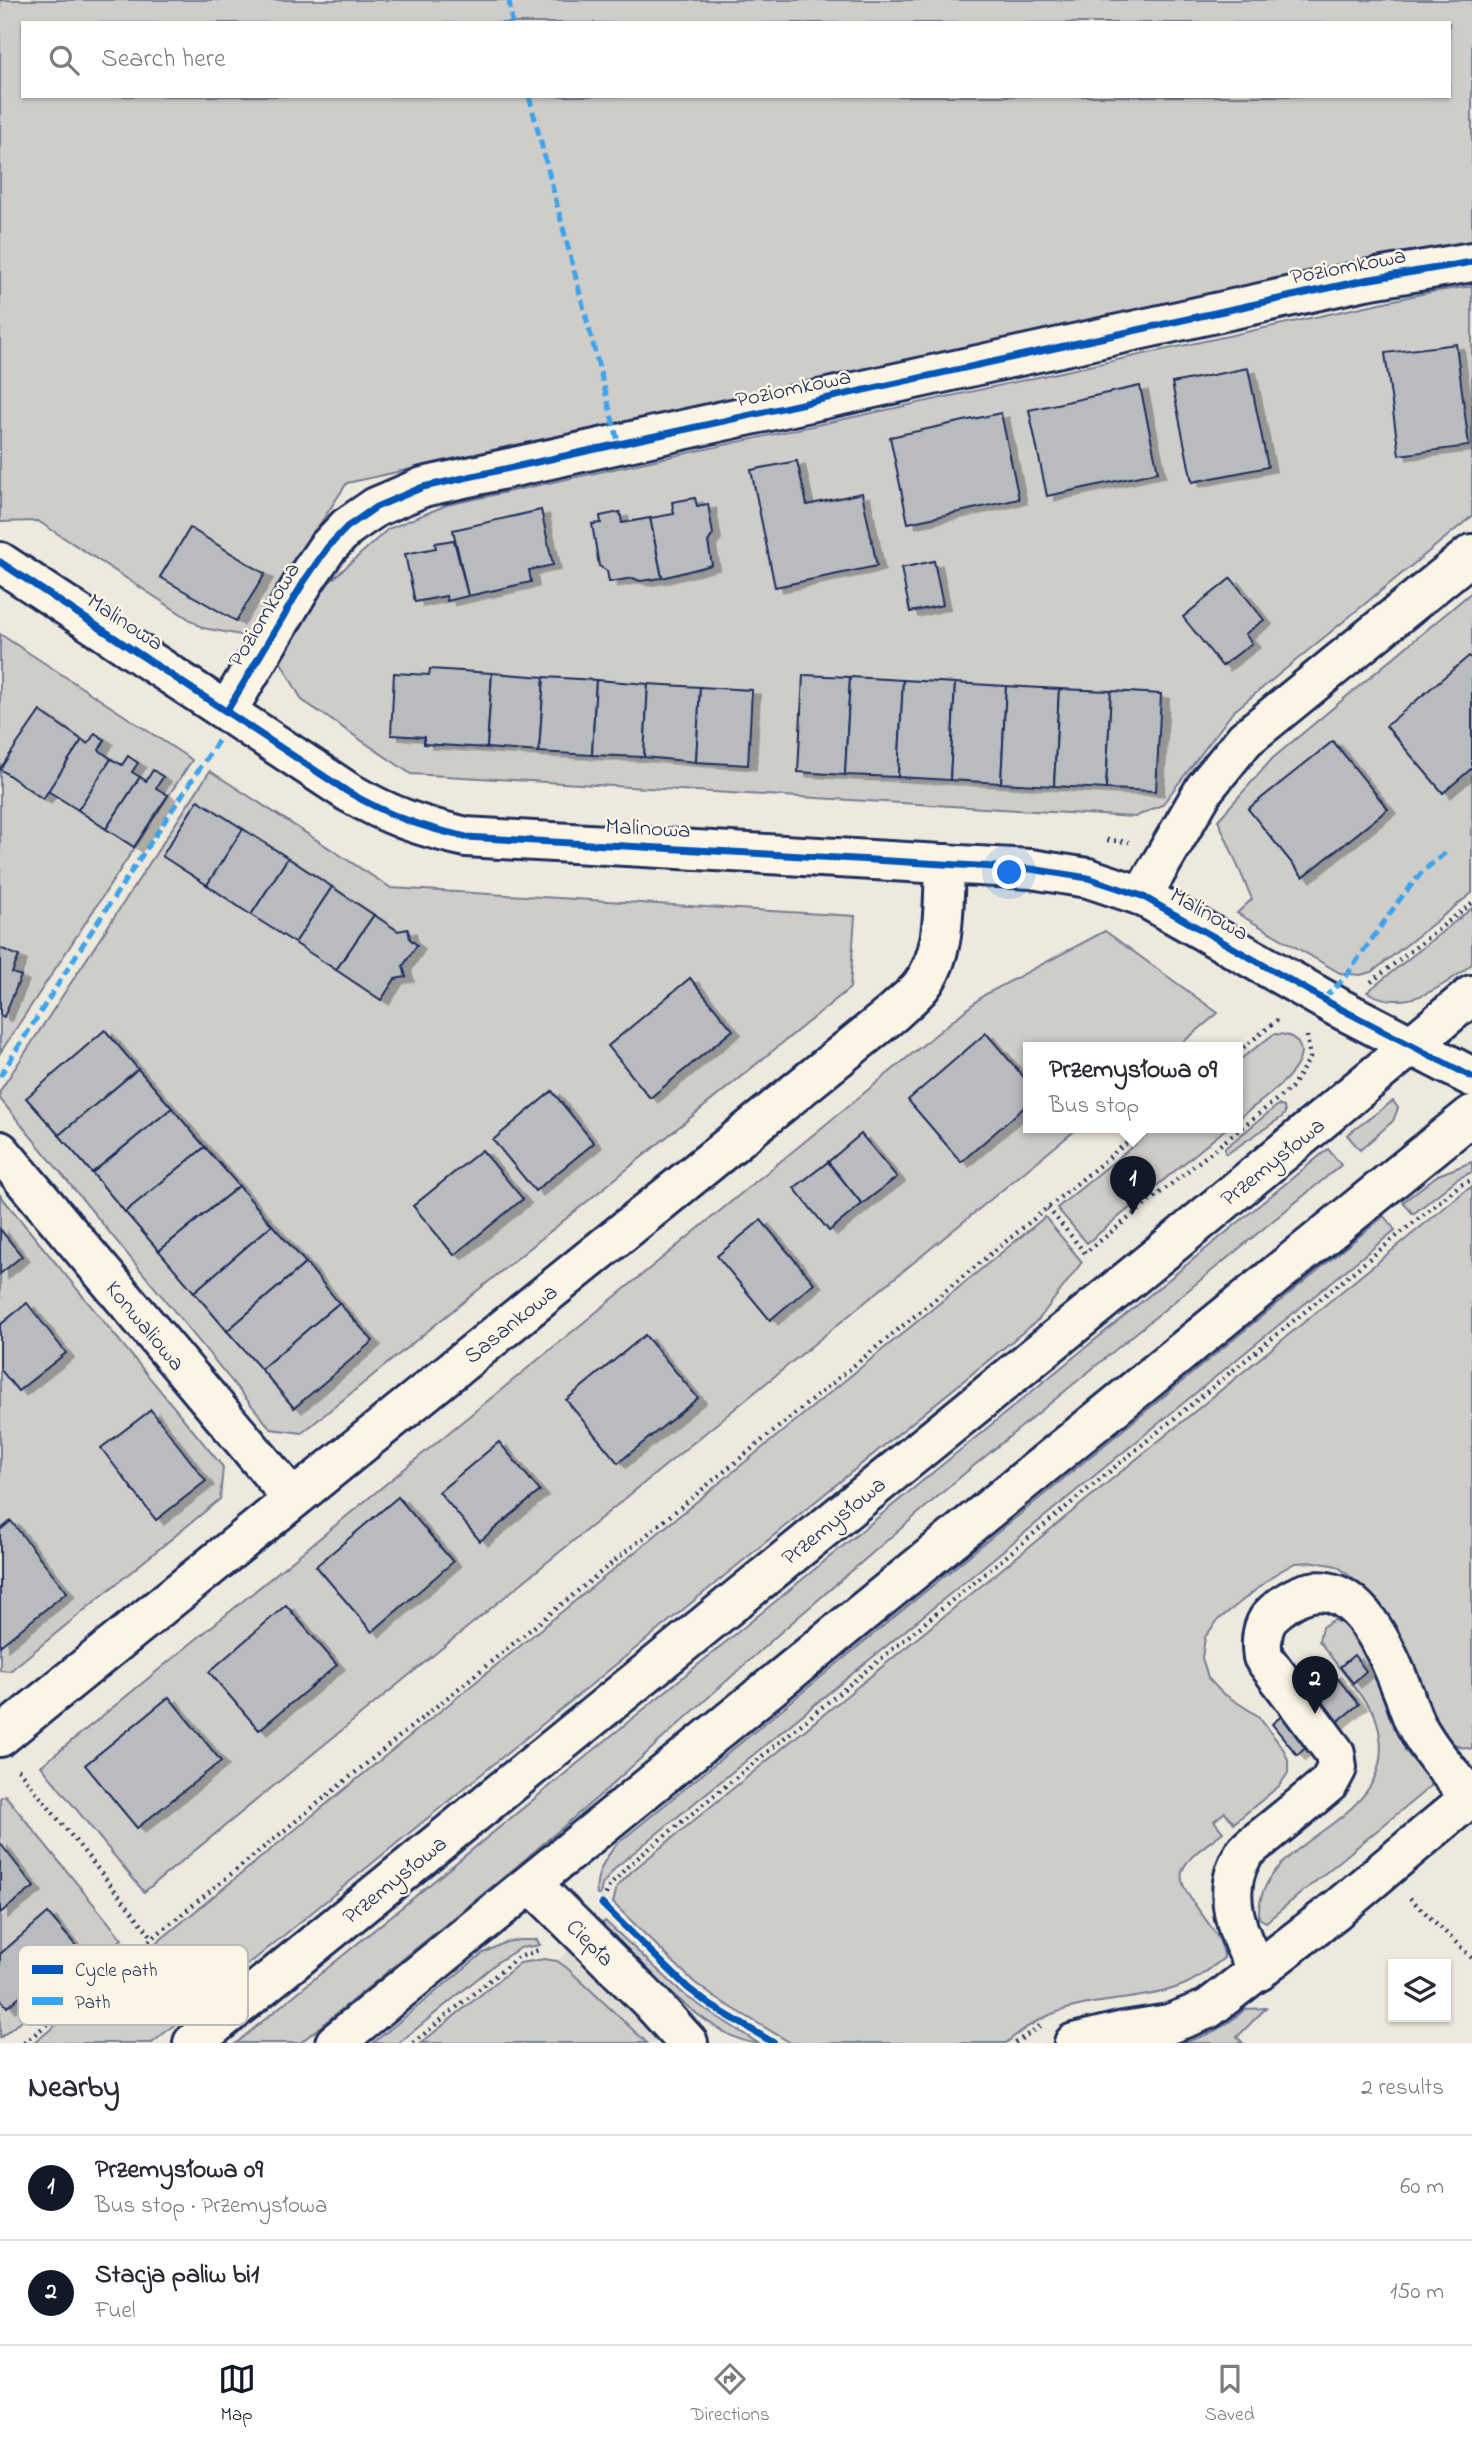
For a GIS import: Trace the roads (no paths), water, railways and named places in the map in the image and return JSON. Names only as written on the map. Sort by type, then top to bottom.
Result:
[{"type":"street","name":"Poziomkowa","points":[[227,711],[327,548],[347,527],[376,507],[423,488],[1365,280],[1472,262]]},
{"type":"street","name":"Malinowa","points":[[1142,896],[1205,788],[1245,739],[1472,554]]},
{"type":"street","name":"Malinowa","points":[[0,562],[348,792],[381,811],[420,827],[466,837],[944,863],[1031,869],[1076,876],[1142,896],[1351,998],[1411,1046],[1472,1077]]},
{"type":"street","name":"Sasankowa","points":[[8,1752],[293,1499],[893,1013],[921,986],[935,960],[942,929],[944,863]]},
{"type":"street","name":"Przemysłowa","points":[[248,1998],[1472,995]]},
{"type":"street","points":[[335,2043],[1472,1115]]},
{"type":"street","name":"Konwaliowa","points":[[0,1151],[293,1499]]},
{"type":"street","points":[[1074,2043],[1169,2024],[1209,2009],[1259,1971],[1471,1796],[1430,1749],[1414,1723],[1380,1641],[1360,1611],[1333,1592],[1312,1592],[1291,1598],[1272,1613],[1263,1628],[1263,1657],[1335,1753],[1337,1768],[1329,1783],[1244,1853],[1236,1870],[1232,1893],[1234,1914],[1244,1948],[1259,1971]]},
{"type":"street","name":"Ciepła","points":[[531,1884],[650,2001],[688,2043]]},
{"type":"street","name":"Ciepła","points":[[650,2001],[718,2043]]},
{"type":"street","name":"Przemysłowa","points":[[193,2043],[215,2025]]},
{"type":"place","name":"Przemysłowa 09","points":[[1133,1214]]},
{"type":"place","name":"Stacja paliw bi1","points":[[1315,1714]]}]
